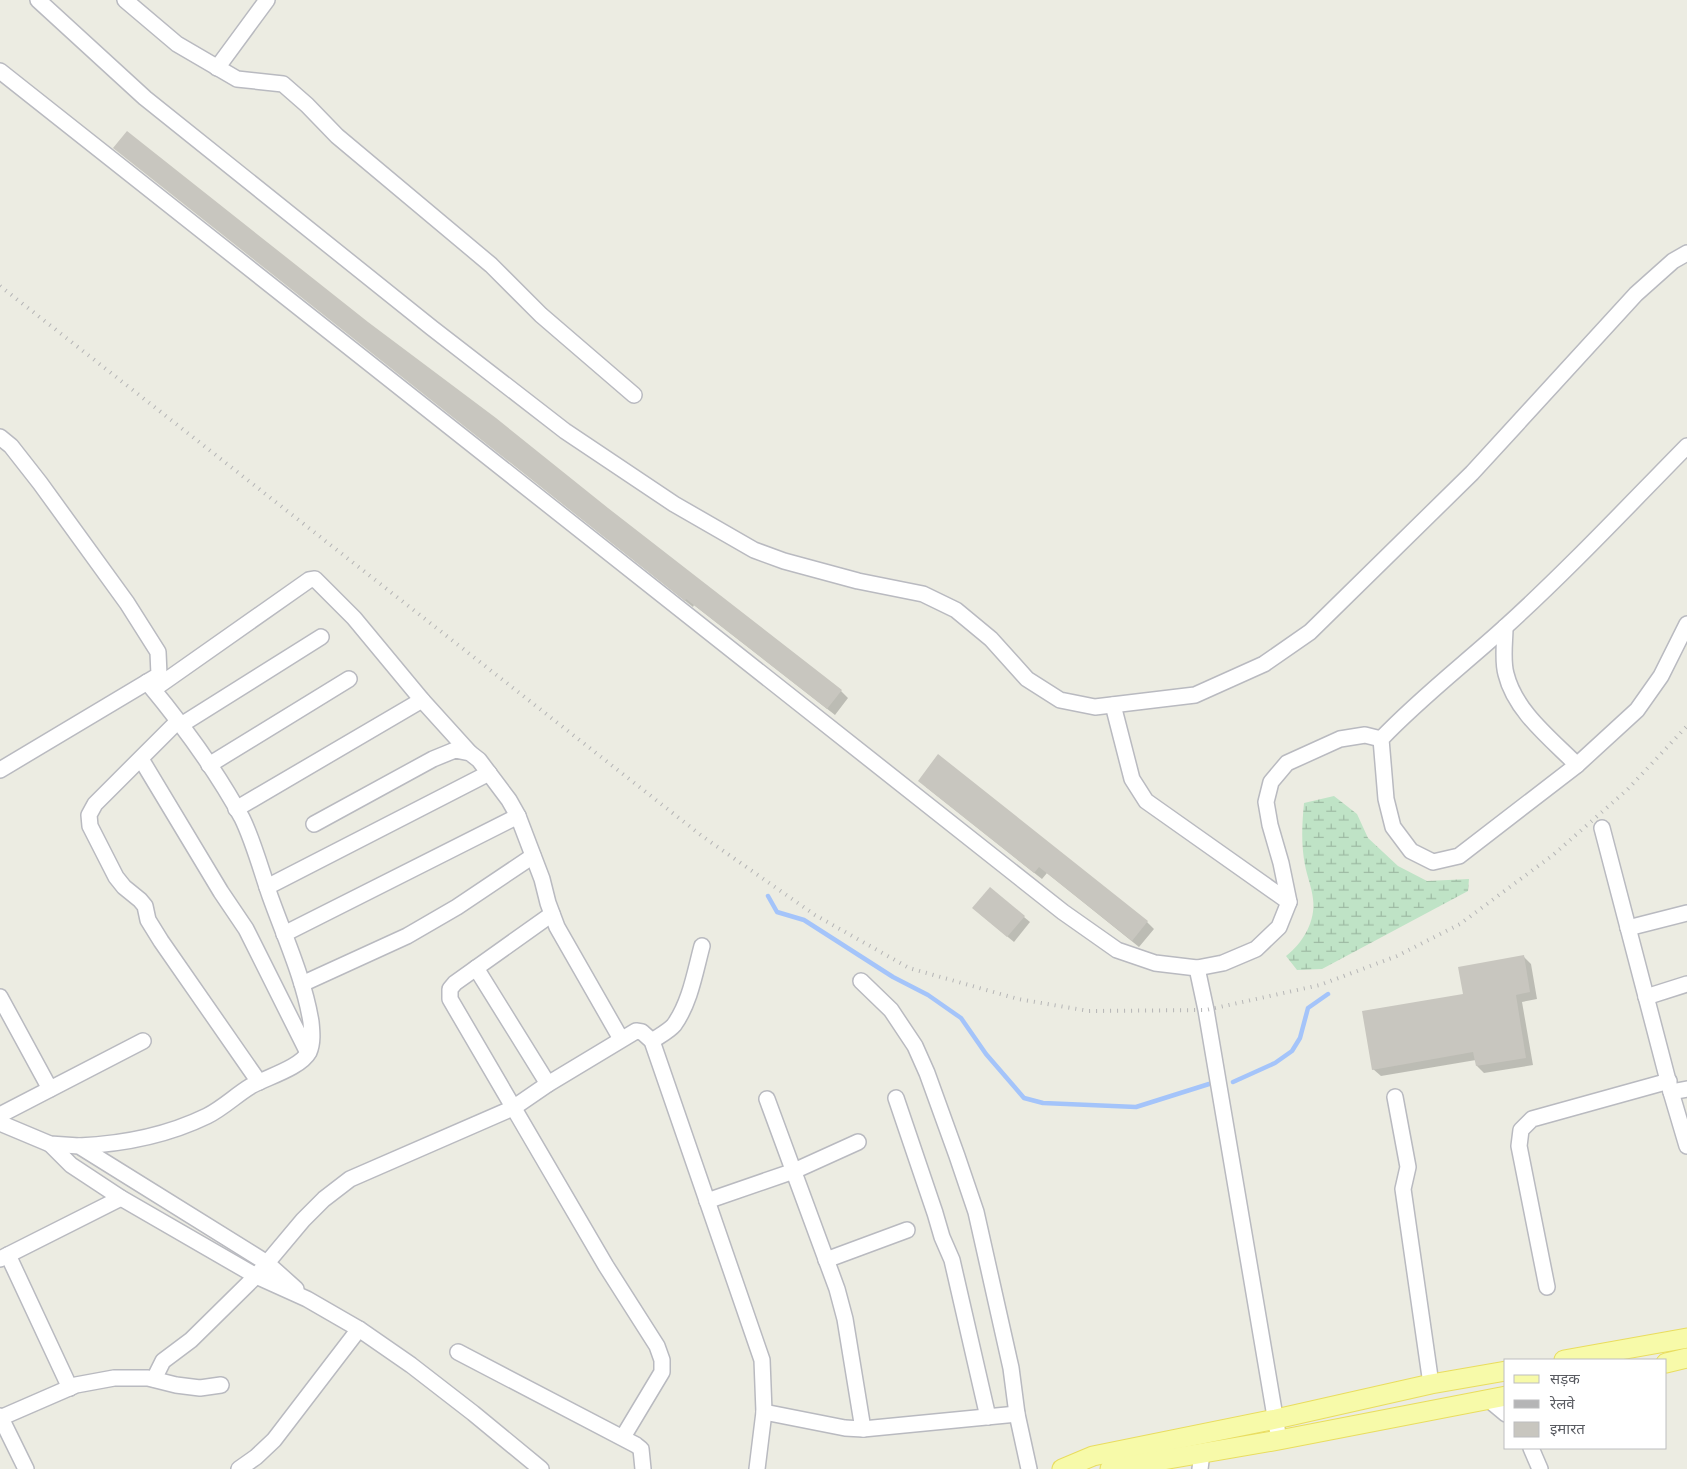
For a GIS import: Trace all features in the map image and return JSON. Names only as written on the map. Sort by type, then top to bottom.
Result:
[{"type":"main road","points":[[1570,1359],[1687,1338]]},
{"type":"main road","points":[[1667,1363],[1687,1358]]},
{"type":"main road","points":[[1062,1469],[1093,1456],[1276,1419],[1431,1384],[1504,1371]]},
{"type":"main road","points":[[1110,1469],[1202,1461],[1279,1440],[1497,1398]]},
{"type":"street","points":[[38,0],[146,98],[432,328],[565,431],[674,504],[762,553],[858,580],[923,594],[956,610],[991,640],[1027,679],[1060,700],[1095,707],[1195,695],[1264,664],[1310,632],[1472,473],[1636,294],[1673,262],[1687,253]]},
{"type":"street","points":[[125,0],[177,44],[237,79],[283,84],[307,105],[336,136],[491,265],[541,315],[634,395]]},
{"type":"street","points":[[217,68],[267,0]]},
{"type":"street","points":[[0,71],[1063,912],[1117,950],[1155,963],[1197,968],[1223,963],[1256,949],[1279,927],[1289,902],[1266,802],[1271,782],[1287,763],[1340,740],[1365,735],[1381,739]]},
{"type":"street","points":[[0,437],[11,446],[40,483],[127,603],[158,652],[159,675],[150,685]]},
{"type":"street","points":[[1687,446],[1506,627],[1444,682],[1404,714],[1381,739],[1386,799],[1393,827],[1411,851],[1433,862],[1459,856],[1577,765],[1637,710],[1661,676],[1687,624]]},
{"type":"street","points":[[0,770],[150,685],[309,580],[315,579],[354,618],[422,700],[470,753],[479,760],[510,800],[533,856],[552,914],[620,1040]]},
{"type":"street","points":[[1506,627],[1505,672],[1514,697],[1532,720],[1577,765]]},
{"type":"street","points":[[259,1082],[161,941],[148,920],[142,902],[124,887],[116,877],[90,826],[89,815],[95,804],[179,723],[321,637]]},
{"type":"street","points":[[209,765],[349,679]]},
{"type":"street","points":[[1,1122],[50,1144],[103,1145],[157,1135],[208,1116],[250,1087],[300,1062],[308,1052],[312,1042],[311,1023],[302,984],[242,820],[209,765],[150,685]]},
{"type":"street","points":[[236,809],[422,700]]},
{"type":"street","points":[[1113,705],[1132,779],[1146,801],[1289,902]]},
{"type":"street","points":[[314,824],[433,759],[455,750],[470,753]]},
{"type":"street","points":[[141,759],[220,892],[246,929],[308,1052]]},
{"type":"street","points":[[267,887],[489,773]]},
{"type":"street","points":[[284,934],[518,816]]},
{"type":"street","points":[[1602,828],[1687,1146]]},
{"type":"street","points":[[302,984],[407,936],[457,907],[533,856]]},
{"type":"street","points":[[1628,928],[1687,913]]},
{"type":"street","points":[[552,914],[455,983],[450,989],[450,999],[606,1266],[657,1346],[662,1360],[662,1372],[622,1437]]},
{"type":"street","points":[[652,1041],[673,1026],[680,1014],[690,990],[702,946]]},
{"type":"street","points":[[476,968],[548,1084]]},
{"type":"street","points":[[1197,968],[1279,1440]]},
{"type":"street","points":[[861,981],[891,1010],[906,1030],[927,1073],[943,1115],[976,1212],[1011,1368],[1017,1414],[1029,1469]]},
{"type":"street","points":[[1646,998],[1687,984]]},
{"type":"street","points":[[0,997],[50,1089]]},
{"type":"street","points":[[154,1379],[163,1360],[191,1340],[256,1276],[303,1220],[324,1199],[350,1178],[513,1108],[548,1084],[636,1031],[642,1032],[652,1041],[762,1360],[764,1412],[757,1469]]},
{"type":"street","points":[[1,1122],[50,1089],[144,1041]]},
{"type":"street","points":[[1547,1288],[1519,1146],[1522,1130],[1532,1119],[1670,1087],[1687,1089]]},
{"type":"street","points":[[1395,1097],[1408,1167],[1402,1189],[1431,1384]]},
{"type":"street","points":[[896,1098],[942,1238],[952,1260],[988,1417]]},
{"type":"street","points":[[767,1099],[826,1260],[845,1319],[862,1429]]},
{"type":"street","points":[[707,1201],[794,1171],[858,1142]]},
{"type":"street","points":[[50,1144],[71,1165],[120,1198],[256,1276],[307,1299],[359,1328],[427,1377],[541,1469]]},
{"type":"street","points":[[80,1146],[267,1263],[307,1299]]},
{"type":"street","points":[[70,1388],[4,1257],[120,1198]]},
{"type":"street","points":[[826,1260],[907,1230]]},
{"type":"street","points":[[238,1469],[256,1457],[274,1440],[359,1328]]},
{"type":"street","points":[[458,1352],[622,1437],[641,1449],[643,1469]]},
{"type":"street","points":[[26,1469],[0,1417],[76,1385],[114,1378],[148,1378],[176,1385],[200,1388],[221,1385]]},
{"type":"street","points":[[1497,1398],[1504,1410]]},
{"type":"street","points":[[764,1412],[845,1428],[862,1429],[1017,1414]]},
{"type":"street","points":[[1531,1449],[1540,1469]]},
{"type":"green space","points":[[1334,796],[1357,814],[1368,838],[1398,866],[1427,881],[1469,879],[1468,891],[1322,969],[1297,970],[1286,956],[1298,945],[1307,931],[1313,907],[1303,849],[1304,803]]},
{"type":"building","points":[[127,131],[368,322],[496,418],[608,508],[842,690],[827,709],[686,599],[685,601],[113,148]]},
{"type":"building","points":[[938,754],[1148,921],[1132,941],[1039,867],[1034,873],[918,781]]},
{"type":"building","points":[[990,887],[1025,916],[1007,937],[972,908]]},
{"type":"building","points":[[1524,955],[1530,992],[1516,995],[1526,1058],[1476,1066],[1473,1052],[1372,1070],[1362,1011],[1463,994],[1458,967]]},
{"type":"waterway","points":[[768,896],[777,912],[804,920],[893,977],[928,995],[961,1018],[986,1054],[1024,1098],[1043,1103],[1136,1107],[1209,1084]]},
{"type":"waterway","points":[[1233,1082],[1275,1063],[1292,1051],[1300,1038],[1308,1008],[1328,994]]},
{"type":"railway","points":[[0,286],[702,836],[815,915],[909,968],[1018,999],[1089,1011],[1206,1010],[1320,985],[1397,956],[1460,924],[1553,855],[1627,790],[1687,726]]}]
